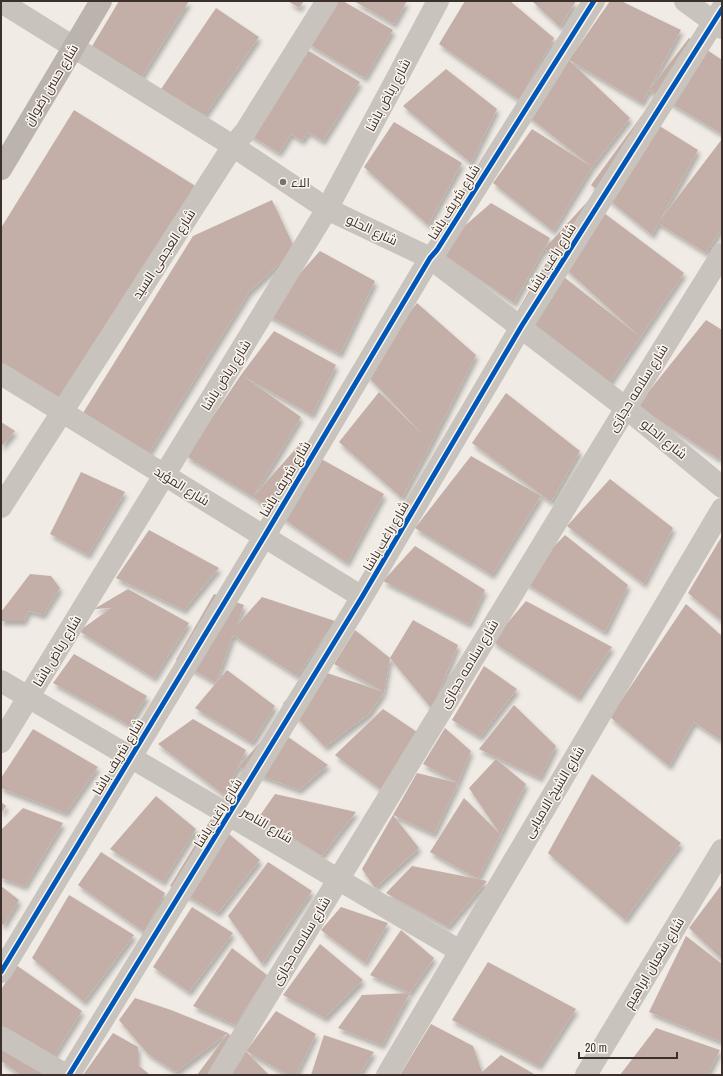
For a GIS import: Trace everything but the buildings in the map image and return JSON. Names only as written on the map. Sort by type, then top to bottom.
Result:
[{"type":"street","name":"شارع حسن رضوان","points":[[1,169],[101,1]]},
{"type":"street","name":"شارع العجمى السيد","points":[[1,507],[233,146],[245,132],[327,1]]},
{"type":"street","name":"شارع رياض باشا","points":[[1,742],[327,209],[438,1]]},
{"type":"street","name":"شارع شريف باشا","points":[[1,972],[264,537],[430,258],[437,250],[594,1]]},
{"type":"street","points":[[685,1],[719,19]]},
{"type":"street","name":"شارع الحلو","points":[[1,2],[233,146],[327,209],[430,258],[626,408],[722,487]]},
{"type":"street","name":"شارع راغب باشا","points":[[68,1075],[362,598],[521,327],[719,19]]},
{"type":"street","name":"شارع سلامه حجازى","points":[[219,1075],[626,408],[722,254]]},
{"type":"street","name":"شارع المؤيد","points":[[1,374],[362,598]]},
{"type":"street","name":"شارع الشيخ الامبابى","points":[[387,1075],[722,509]]},
{"type":"street","name":"شارع الناصر","points":[[1,681],[460,951]]},
{"type":"street","name":"شارع شعبان ابراهيم","points":[[586,1075],[722,850]]},
{"type":"street","points":[[1,1037],[68,1075]]},
{"type":"cycle path","points":[[1,972],[264,537],[430,258],[437,250],[594,1]]},
{"type":"cycle path","points":[[69,1075],[362,597],[521,327],[722,9]]},
{"type":"place","name":"الاء","points":[[283,182]]}]
